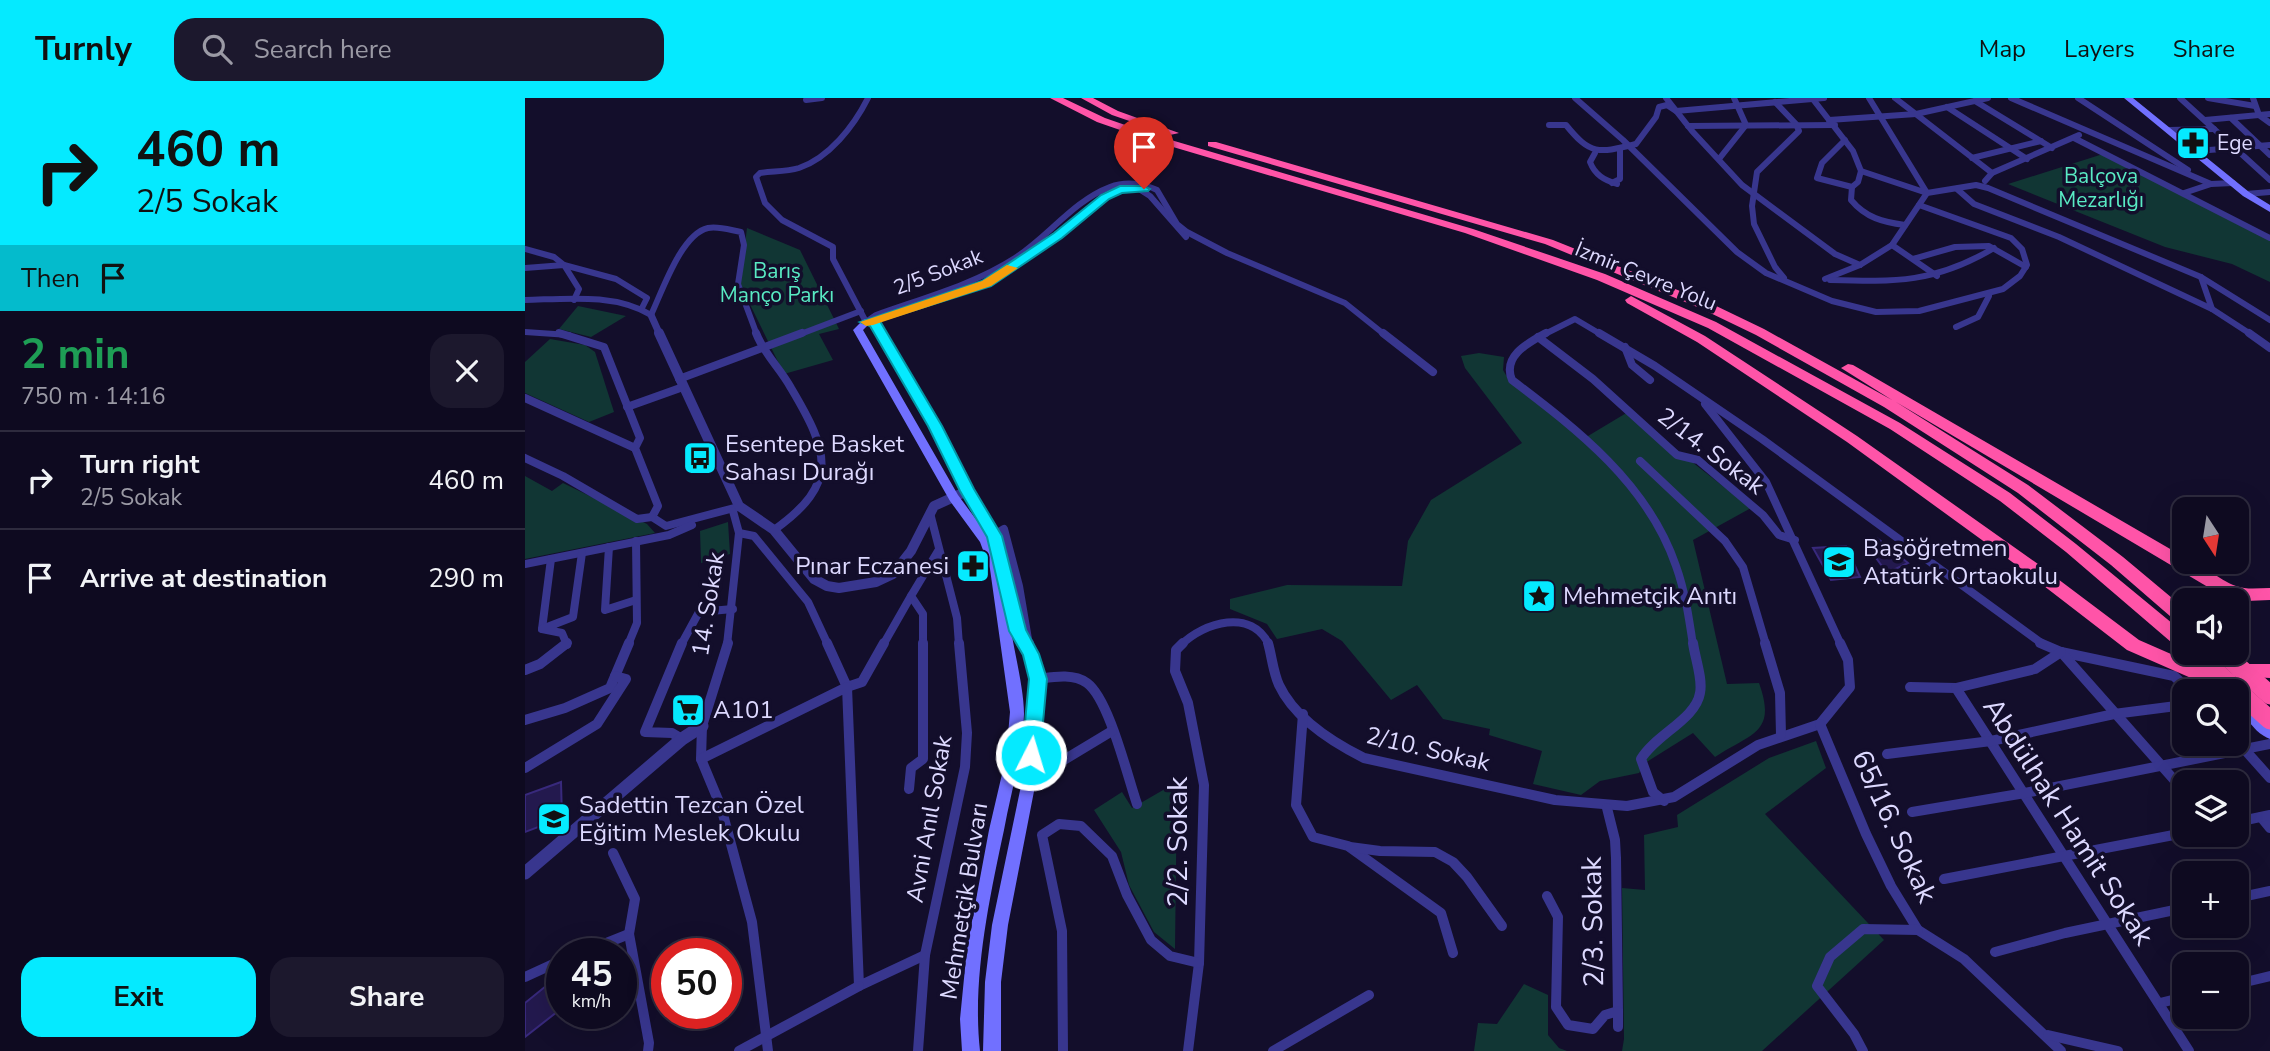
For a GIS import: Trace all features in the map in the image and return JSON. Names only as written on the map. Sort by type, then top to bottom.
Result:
[{"type":"highway","name":"İzmir Çevre Yolu","points":[[1055,98],[1101,120],[1150,137],[1469,231],[1601,277],[1712,325],[1895,426],[2005,497],[2172,632]]},
{"type":"highway","name":"İzmir Çevre Yolu","points":[[1086,98],[1115,113],[1166,131],[1549,242],[1706,306],[1889,404],[2023,489],[2172,607]]},
{"type":"highway","points":[[1549,242],[1662,281],[1774,328],[1909,401],[2229,591],[2246,595],[2270,594]]},
{"type":"highway","points":[[1530,253],[1641,304],[1754,373],[1938,500],[2133,645],[2206,679]]},
{"type":"highway","points":[[2167,661],[2220,670],[2270,671]]},
{"type":"highway","points":[[2208,665],[2270,720]]},
{"type":"highway","points":[[2236,665],[2270,695]]},
{"type":"main road","points":[[2128,98],[2197,151],[2246,194],[2270,209]]},
{"type":"main road","name":"Mehmetçik Bulvarı","points":[[960,494],[935,426],[875,323],[863,316],[858,330],[960,494],[990,538],[1018,631],[1031,654],[1038,679],[1029,780],[1000,925],[993,982],[992,1051]]},
{"type":"main road","name":"Mehmetçik Bulvarı","points":[[971,1051],[968,1019],[975,948],[996,830],[1013,757],[1017,712],[990,538]]},
{"type":"main road","points":[[2249,713],[2270,733]]},
{"type":"street","points":[[806,100],[823,98]]},
{"type":"street","points":[[627,407],[762,348],[863,316],[833,259],[833,247],[782,220],[765,203],[756,177],[760,173],[800,168],[817,160],[860,116],[868,98]]},
{"type":"street","points":[[1575,98],[1599,116],[1623,147],[1765,274],[1784,278],[1825,299],[1853,308],[1892,312],[1918,311],[1951,301],[1989,296],[2017,282],[2026,267],[2022,249],[2011,238],[1919,205]]},
{"type":"street","points":[[1666,98],[1742,186],[1835,254],[1860,265]]},
{"type":"street","points":[[1734,98],[1746,125]]},
{"type":"street","points":[[1549,125],[1566,125],[1584,147],[1595,153],[1636,144],[1643,131],[1658,117],[1659,107],[1667,105],[1676,111],[1824,98]]},
{"type":"street","points":[[1868,98],[1927,193]]},
{"type":"street","points":[[1895,98],[1992,173]]},
{"type":"street","points":[[1688,126],[1832,123],[1881,119],[1988,98]]},
{"type":"street","points":[[2011,98],[2211,184]]},
{"type":"street","points":[[2078,98],[2211,184]]},
{"type":"street","points":[[2180,98],[2270,180]]},
{"type":"street","points":[[2208,98],[2255,106]]},
{"type":"street","points":[[2253,98],[2259,115],[2270,123]]},
{"type":"street","points":[[1812,99],[1845,140],[1861,171],[1858,182],[1852,187],[1851,200],[1862,214],[1876,220],[1905,225]]},
{"type":"street","points":[[1774,101],[1796,124],[1798,131],[1757,172],[1752,206],[1754,224],[1775,267],[1784,278]]},
{"type":"street","points":[[1975,102],[2052,148]]},
{"type":"street","points":[[1947,107],[2027,159]]},
{"type":"street","points":[[2205,120],[2270,114]]},
{"type":"street","points":[[2231,118],[2270,155]]},
{"type":"street","points":[[1719,159],[1746,125]]},
{"type":"street","points":[[2169,130],[2214,129]]},
{"type":"street","points":[[1986,184],[1992,173],[2074,138],[2086,130]]},
{"type":"street","points":[[2074,138],[2270,237]]},
{"type":"street","points":[[1845,140],[1822,163],[1817,177],[1852,187]]},
{"type":"street","points":[[1972,158],[2041,141]]},
{"type":"street","points":[[2197,151],[2270,145]]},
{"type":"street","points":[[1595,153],[1590,162],[1592,168],[1598,176],[1615,183],[1620,179],[1623,147]]},
{"type":"street","points":[[1861,171],[1927,193],[1986,184],[2201,277],[2270,320]]},
{"type":"street","points":[[2184,193],[2211,184],[2233,183]]},
{"type":"street","points":[[1957,188],[1974,204],[2059,237],[2212,309],[2270,348]]},
{"type":"street","name":"2/5 Sokak","points":[[863,316],[986,284],[1058,235],[1105,197],[1120,190],[1144,189],[1174,230],[1345,303],[1433,372]]},
{"type":"street","points":[[2246,194],[2270,192]]},
{"type":"street","points":[[1927,193],[1892,245],[1860,265],[1825,279],[1903,283],[1968,266],[1994,248]]},
{"type":"street","points":[[525,300],[599,300],[642,308],[651,315],[676,264],[697,234],[703,229],[716,228],[741,232],[744,245],[738,284],[762,348],[791,387],[820,446],[824,465],[818,487],[812,496],[799,512],[774,530]]},
{"type":"street","points":[[1892,245],[1937,276]]},
{"type":"street","points":[[1913,259],[1955,247],[1981,246],[1994,248],[2026,267]]},
{"type":"street","points":[[525,249],[554,257],[564,265],[579,289],[574,300]]},
{"type":"street","points":[[525,268],[564,265],[616,279],[647,298],[642,308]]},
{"type":"street","points":[[2201,277],[2212,309]]},
{"type":"street","points":[[1956,327],[1979,319],[1985,312],[1989,296]]},
{"type":"street","name":"14. Sokak","points":[[651,315],[736,510],[739,533],[730,636],[702,726],[701,759],[721,807],[752,922],[768,1051]]},
{"type":"street","points":[[1820,724],[1758,744],[1674,797],[1664,801],[1653,792],[1641,759],[1653,741],[1681,720],[1695,704],[1701,691],[1693,640],[1675,563],[1657,525],[1628,482],[1577,429],[1512,380],[1507,370],[1510,360],[1538,337],[1575,319],[1625,347],[1762,439],[2038,642],[2061,652],[2174,676],[2177,679]]},
{"type":"street","points":[[525,332],[547,330],[589,339],[604,347],[640,438],[635,448]]},
{"type":"street","name":"2/14. Sokak","points":[[1538,337],[1593,379],[1677,454],[1698,460],[1763,515],[1779,535],[1795,540]]},
{"type":"street","points":[[1625,347],[1632,365],[1650,380]]},
{"type":"street","name":"2/14. Sokak","points":[[1698,395],[1760,472],[1795,540],[1848,660],[1850,687],[1820,724]]},
{"type":"street","points":[[525,398],[635,448],[658,506],[652,517]]},
{"type":"street","points":[[525,458],[563,476],[636,519],[652,517],[666,526],[736,510],[774,530],[814,579],[827,586],[839,588],[876,582],[893,574],[911,551],[934,506],[960,494]]},
{"type":"street","points":[[1640,461],[1725,541],[1743,567],[1780,693],[1781,735]]},
{"type":"street","points":[[525,564],[669,535],[736,510]]},
{"type":"street","name":"Avni Anıl Sokak","points":[[918,1051],[925,955],[941,867],[965,767],[967,733],[957,618],[930,513]]},
{"type":"street","points":[[739,533],[754,536],[808,602],[847,687],[859,986]]},
{"type":"street","points":[[525,720],[565,708],[610,688],[637,623],[636,541]]},
{"type":"street","points":[[609,547],[605,610],[636,600]]},
{"type":"street","points":[[701,759],[862,682],[938,551]]},
{"type":"street","points":[[542,629],[573,617],[582,553]]},
{"type":"street","points":[[542,629],[551,559]]},
{"type":"street","points":[[909,789],[911,768],[923,759],[925,713],[923,614],[911,596]]},
{"type":"street","points":[[682,740],[672,733],[645,732],[685,635],[699,612],[733,609]]},
{"type":"street","name":"2/10. Sokak","points":[[1222,622],[1245,624],[1259,630],[1267,640],[1281,689],[1333,742],[1364,758],[1561,802],[1607,808],[1664,801]]},
{"type":"street","name":"2/2. Sokak","points":[[1188,1051],[1199,963],[1205,785],[1188,703],[1175,671],[1176,650],[1194,632],[1222,622]]},
{"type":"street","points":[[525,670],[540,664],[568,644],[562,633],[542,629]]},
{"type":"street","points":[[1910,687],[1956,688],[2035,669],[2061,652]]},
{"type":"street","points":[[2061,652],[2172,777]]},
{"type":"street","points":[[525,768],[587,733],[602,720],[626,680],[615,676]]},
{"type":"street","points":[[1038,679],[1067,676],[1085,681],[1101,697],[1137,804]]},
{"type":"street","name":"Abdülhak Hamit Sokak","points":[[1956,688],[2189,1051]]},
{"type":"street","points":[[1887,754],[1991,741],[2114,714],[2172,707]]},
{"type":"street","points":[[1303,714],[1296,805],[1313,837],[1380,851],[1435,852],[1453,862],[1467,877],[1501,926]]},
{"type":"street","name":"65/16. Sokak","points":[[1820,724],[1871,845],[1891,886],[1918,930],[1964,960],[2061,1051]]},
{"type":"street","points":[[525,873],[702,726]]},
{"type":"street","points":[[1029,780],[1112,731]]},
{"type":"street","points":[[2249,749],[2270,744]]},
{"type":"street","points":[[2249,754],[2270,778]]},
{"type":"street","points":[[1912,812],[2211,756]]},
{"type":"street","name":"2/3. Sokak","points":[[1547,895],[1558,917],[1556,1007],[1568,1025],[1593,1029],[1605,1014],[1618,1011],[1616,858],[1615,840],[1607,808]]},
{"type":"street","points":[[2265,816],[2270,828]]},
{"type":"street","points":[[1063,1051],[1060,914],[1042,849],[1042,835],[1059,824],[1081,826],[1112,856],[1127,895],[1151,940],[1170,956],[1199,963]]},
{"type":"street","points":[[1944,880],[2172,835]]},
{"type":"street","points":[[1348,846],[1441,913],[1453,953]]},
{"type":"street","points":[[613,853],[635,899],[629,934],[649,1043],[648,1051]]},
{"type":"street","points":[[2249,895],[2270,891]]},
{"type":"street","points":[[1995,952],[2109,923],[2172,910]]},
{"type":"street","points":[[1863,1051],[1854,1034],[1817,986],[1831,957],[1863,929],[1918,930]]},
{"type":"street","points":[[619,938],[629,934]]},
{"type":"street","points":[[739,1051],[859,986],[925,955]]},
{"type":"street","points":[[525,977],[546,967]]},
{"type":"street","points":[[2249,981],[2270,976]]},
{"type":"street","points":[[1273,1051],[1369,995]]},
{"type":"street","points":[[2160,1003],[2172,1000]]},
{"type":"street","points":[[1618,1011],[1618,1027]]},
{"type":"street","points":[[2047,1035],[2118,1051]]},
{"type":"green space","name":"Balçova Mezarlığı","points":[[2103,154],[2270,240],[2270,282],[2232,264],[2165,247],[2008,184]]},
{"type":"green space","name":"Barış Manço Parkı","points":[[747,228],[800,250],[839,329],[819,334],[833,360],[784,374],[740,284]]},
{"type":"green space","points":[[578,306],[626,316],[591,337],[559,329]]},
{"type":"green space","points":[[550,339],[585,345],[595,352],[614,412],[589,422],[525,393],[525,362]]},
{"type":"green space","points":[[1479,353],[1504,357],[1503,370],[1510,382],[1583,439],[1628,412],[1751,508],[1693,540],[1727,684],[1759,683],[1764,700],[1763,722],[1750,736],[1715,757],[1693,733],[1645,763],[1639,773],[1600,781],[1581,795],[1533,784],[1542,751],[1489,735],[1490,729],[1443,719],[1417,685],[1391,700],[1342,641],[1322,629],[1277,639],[1267,624],[1230,609],[1230,599],[1287,585],[1402,586],[1408,541],[1431,500],[1522,443],[1465,368],[1461,356]]},
{"type":"green space","points":[[525,476],[552,491],[563,483],[647,524],[655,533],[525,559]]},
{"type":"green space","points":[[728,522],[730,554],[701,563],[700,531]]},
{"type":"green space","points":[[1816,741],[1826,768],[1765,814],[1884,940],[1762,1051],[1622,1051],[1622,888],[1645,890],[1644,835],[1678,827],[1677,815],[1769,758]]},
{"type":"green space","points":[[1177,782],[1175,949],[1154,932],[1129,885],[1121,852],[1094,810],[1122,792],[1132,808]]},
{"type":"green space","points":[[1524,984],[1548,995],[1548,1035],[1559,1048],[1567,1051],[1474,1051],[1478,1023],[1497,1024]]},
{"type":"building","points":[[1877,538],[1908,563],[1887,573],[1866,544]]},
{"type":"building","name":"Başöğretmen Atatürk Ortaokulu","points":[[1846,546],[1860,577],[1831,580],[1813,548]]},
{"type":"building","name":"Sadettin Tezcan Özel Eğitim Meslek Okulu","points":[[561,782],[562,818],[525,832],[525,795]]},
{"type":"building","points":[[546,986],[546,1021],[525,1037],[525,1003]]},
{"type":"slow traffic","points":[[869,322],[866,322],[986,284],[1012,268]]},
{"type":"place","name":"Ege","points":[[2193,143]]},
{"type":"place","name":"Esentepe Basket Sahası Durağı","points":[[700,458]]},
{"type":"place","name":"Başöğretmen Atatürk Ortaokulu","points":[[1839,562]]},
{"type":"place","name":"Pınar Eczanesi","points":[[973,566]]},
{"type":"place","name":"Mehmetçik Anıtı","points":[[1539,596]]},
{"type":"place","name":"A101","points":[[688,710]]},
{"type":"place","name":"Sadettin Tezcan Özel Eğitim Meslek Okulu","points":[[554,819]]},
{"type":"route","points":[[1031,755],[1038,679],[1031,654],[1018,631],[995,536],[967,491],[935,426],[875,323],[866,322],[986,284],[1020,263],[1105,197],[1120,190],[1144,189]]}]
